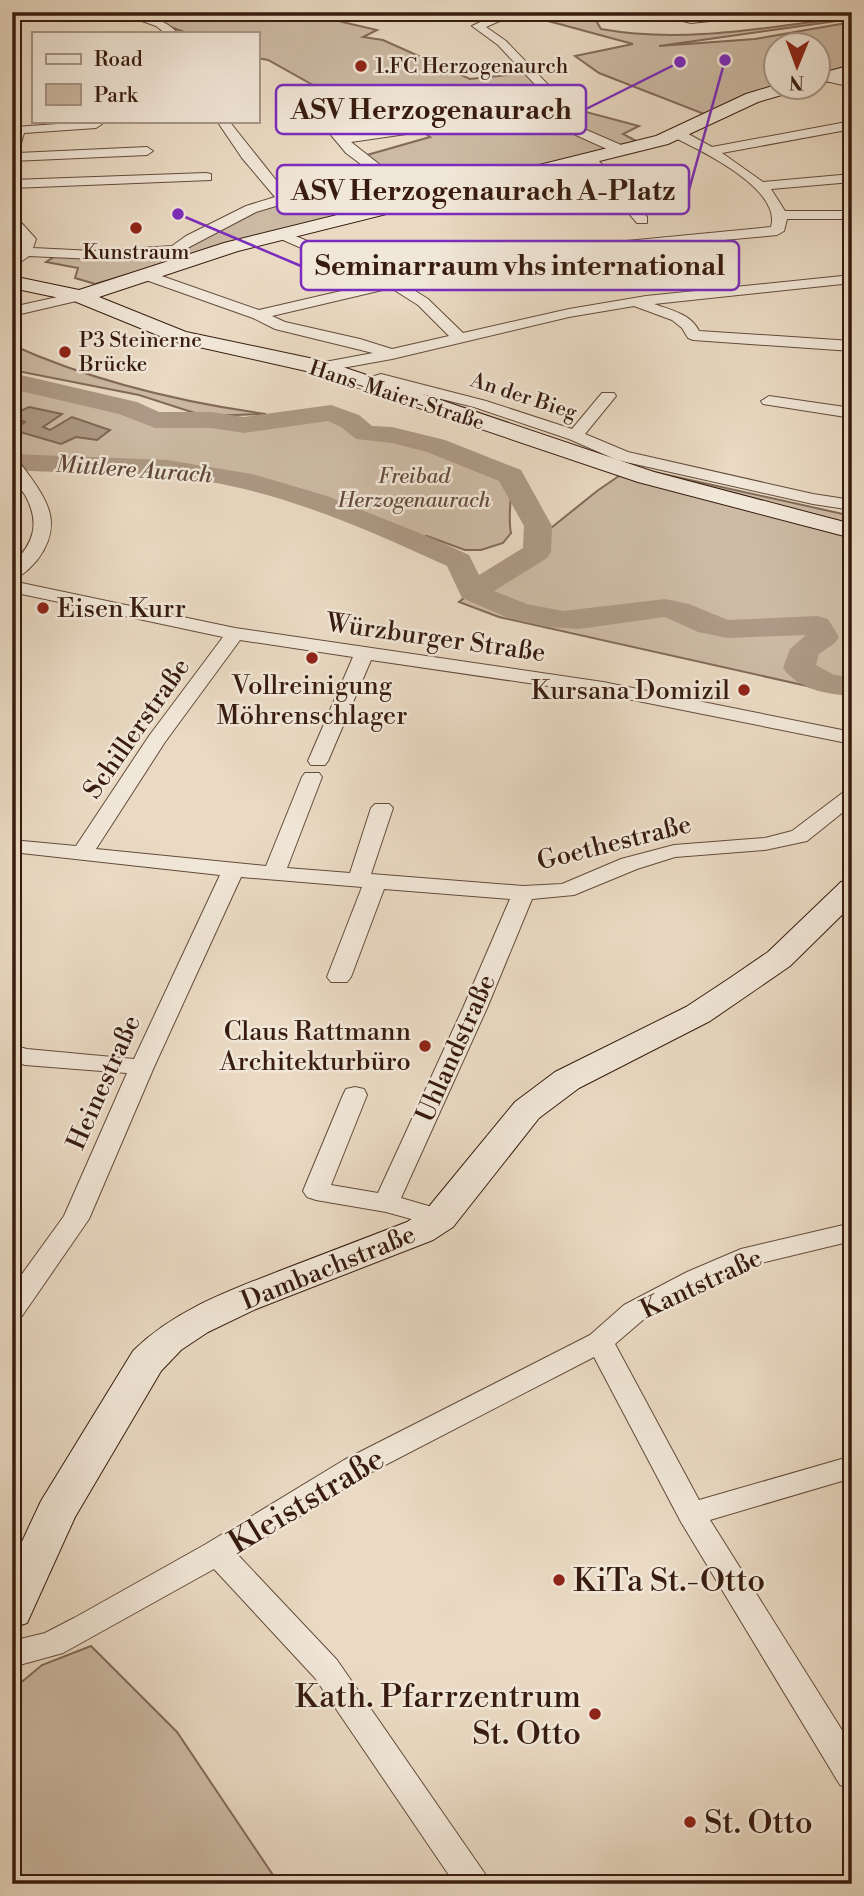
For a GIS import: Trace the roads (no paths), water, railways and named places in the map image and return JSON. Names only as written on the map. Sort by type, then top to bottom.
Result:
[{"type":"street","points":[[122,12],[160,24],[171,32]]},
{"type":"street","points":[[498,12],[507,14],[478,26],[502,43],[551,94],[548,102],[538,111],[540,114],[623,150]]},
{"type":"street","points":[[626,18],[665,14],[699,20],[767,12]]},
{"type":"street","points":[[15,18],[76,17]]},
{"type":"street","points":[[832,75],[852,70]]},
{"type":"street","points":[[832,80],[852,83]]},
{"type":"street","points":[[13,312],[80,296],[281,234],[623,150],[678,134],[762,95]]},
{"type":"street","points":[[95,122],[96,124],[19,130],[12,155],[147,151]]},
{"type":"street","points":[[224,122],[284,200]]},
{"type":"street","points":[[712,151],[852,125]]},
{"type":"street","points":[[25,252],[94,255],[176,250],[230,218],[284,200],[393,182],[351,150],[330,126]]},
{"type":"street","points":[[342,139],[412,129]]},
{"type":"street","points":[[258,315],[479,263],[554,252],[778,231],[780,215],[771,198],[759,186],[712,151],[678,134]]},
{"type":"street","points":[[586,160],[594,164],[642,220]]},
{"type":"street","points":[[12,184],[206,177]]},
{"type":"street","points":[[759,186],[852,178]]},
{"type":"street","points":[[780,215],[852,215]]},
{"type":"street","points":[[12,221],[29,239],[14,276],[27,292],[26,299],[13,312]]},
{"type":"street","points":[[281,234],[391,282],[424,302],[461,339]]},
{"type":"street","points":[[148,275],[258,315],[280,326],[355,342],[392,354]]},
{"type":"street","name":"Hans-Maier-Straße","points":[[14,276],[80,296],[149,326],[214,346],[320,367],[575,455],[852,523]]},
{"type":"street","points":[[320,367],[392,354],[569,313],[636,302],[852,279]]},
{"type":"street","points":[[636,302],[677,317],[689,326],[693,335],[852,346]]},
{"type":"street","name":"An der Bieg","points":[[368,383],[381,379],[480,404],[575,436],[623,456],[657,475],[852,505]]},
{"type":"street","points":[[575,436],[608,396]]},
{"type":"street","points":[[769,401],[852,413]]},
{"type":"street","points":[[14,586],[22,566],[44,536],[46,522],[30,488],[16,469]]},
{"type":"street","name":"Hans-Maier-Straße","points":[[657,475],[852,531]]},
{"type":"street","name":"Würzburger Straße","points":[[14,586],[235,634],[603,688],[852,738]]},
{"type":"street","name":"Schillerstraße","points":[[82,854],[156,740],[235,634]]},
{"type":"street","points":[[274,874],[364,654]]},
{"type":"street","name":"Goethestraße","points":[[12,846],[274,874],[523,893],[566,890],[629,864],[674,851],[765,844],[799,836],[852,795]]},
{"type":"street","points":[[340,977],[367,881],[382,808]]},
{"type":"street","name":"Heinestraße","points":[[12,1309],[76,1219],[142,1067],[233,870]]},
{"type":"street","name":"Dambachstraße","points":[[12,1611],[56,1512],[147,1362],[168,1340],[195,1322],[243,1300],[389,1246],[421,1231],[440,1218],[527,1110],[567,1080],[698,1014],[741,985],[779,959],[852,888]]},
{"type":"street","name":"Uhlandstraße","points":[[386,1203],[475,1009],[523,893]]},
{"type":"street","points":[[12,1054],[142,1067]]},
{"type":"street","points":[[355,1095],[316,1191],[386,1203],[440,1218]]},
{"type":"street","name":"Kantstraße","points":[[600,1342],[634,1312],[696,1279],[750,1256],[852,1232]]},
{"type":"street","points":[[600,1342],[691,1514],[850,1767]]},
{"type":"street","name":"Kleiststraße","points":[[12,1654],[52,1644],[217,1553],[354,1468],[600,1342]]},
{"type":"street","points":[[691,1514],[852,1467]]},
{"type":"street","points":[[217,1553],[326,1669],[475,1884]]},
{"type":"waterway","name":"Mittlere Aurach","points":[[12,381],[128,408],[155,420],[211,420],[244,425],[331,413],[350,421],[365,433],[392,435],[436,446],[511,476],[519,496],[532,512],[538,526],[537,552],[472,592]]},
{"type":"waterway","name":"Mittlere Aurach","points":[[12,462],[167,468],[243,480],[280,490],[353,515],[459,561],[472,592]]},
{"type":"waterway","name":"Mittlere Aurach","points":[[472,592],[517,611],[563,620],[665,608],[679,611],[709,625],[728,629],[753,630],[817,625],[824,637],[805,649],[799,668],[826,684],[852,687]]},
{"type":"place","name":"ASV Herzogenaurach A-Platz","points":[[725,60]]},
{"type":"place","name":"ASV Herzogenaurach","points":[[680,62]]},
{"type":"place","name":"1.FC Herzogenaurch","points":[[361,66]]},
{"type":"place","name":"Seminarraum vhs international","points":[[178,214]]},
{"type":"place","name":"Kunstraum","points":[[136,228]]},
{"type":"place","name":"P3 Steinerne Brücke","points":[[65,352]]},
{"type":"place","name":"Eisen Kurr","points":[[43,608]]},
{"type":"place","name":"Vollreinigung Möhrenschlager","points":[[312,658]]},
{"type":"place","name":"Kursana Domizil","points":[[744,690]]},
{"type":"place","name":"Claus Rattmann Architekturbüro","points":[[425,1046]]},
{"type":"place","name":"KiTa St.-Otto","points":[[559,1580]]},
{"type":"place","name":"Kath. Pfarrzentrum St. Otto","points":[[595,1714]]},
{"type":"place","name":"St. Otto","points":[[690,1822]]},
{"type":"park label","name":"Freibad Herzogenaurach","points":[[414,488]]}]
